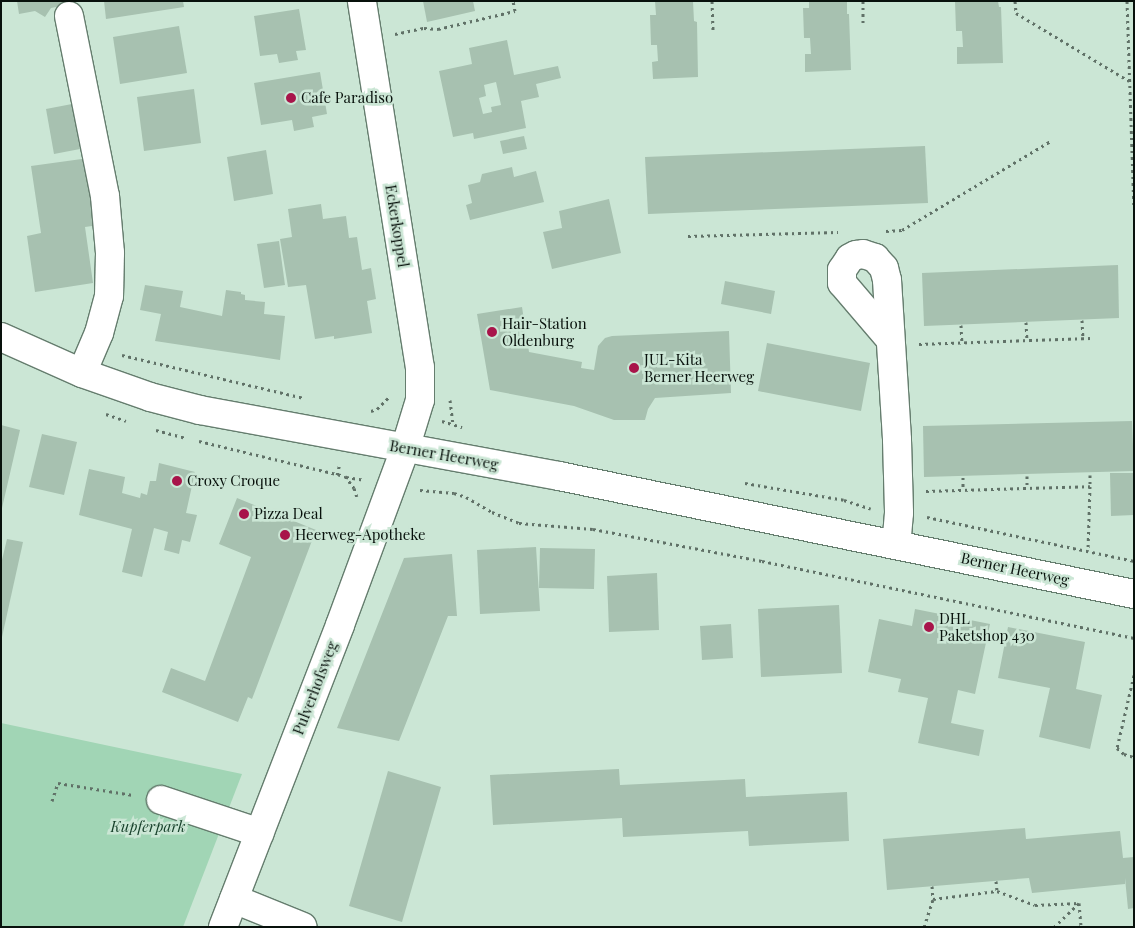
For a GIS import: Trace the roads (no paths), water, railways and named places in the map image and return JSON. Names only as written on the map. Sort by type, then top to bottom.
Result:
[{"type":"street","name":"Eckerkoppel","points":[[362,1],[420,368],[419,409],[405,449]]},
{"type":"street","points":[[69,16],[105,196],[110,254],[109,296],[94,344],[82,373]]},
{"type":"street","name":"Berner Heerweg","points":[[1,337],[82,373],[150,397],[192,408],[405,449],[560,476],[1134,594]]},
{"type":"street","points":[[890,338],[898,468],[899,513],[896,545]]},
{"type":"street","name":"Pulverhofsweg","points":[[223,927],[405,449]]},
{"type":"street","points":[[161,800],[260,833]]},
{"type":"street","points":[[234,899],[303,927]]},
{"type":"place","name":"Cafe Paradiso","points":[[291,98]]},
{"type":"place","name":"Hair-Station Oldenburg","points":[[492,332]]},
{"type":"place","name":"JUL-Kita Berner Heerweg","points":[[634,368]]},
{"type":"place","name":"Croxy Croque","points":[[177,481]]},
{"type":"place","name":"Pizza Deal","points":[[244,514]]},
{"type":"place","name":"Heerweg-Apotheke","points":[[285,535]]},
{"type":"place","name":"DHL Paketshop 430","points":[[929,627]]},
{"type":"park label","name":"Kupferpark","points":[[148,827]]}]
